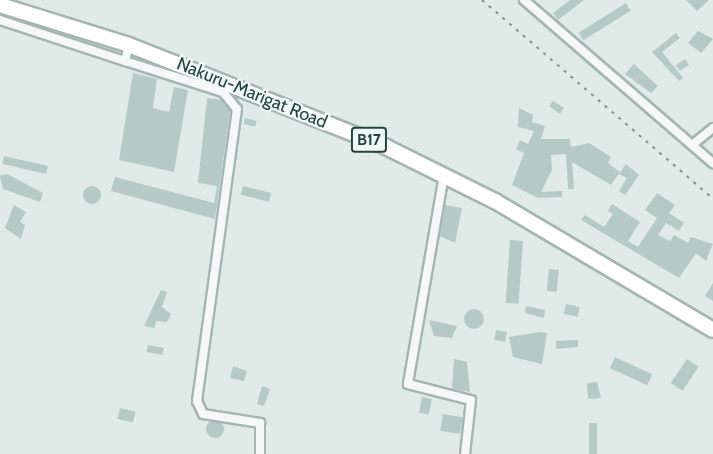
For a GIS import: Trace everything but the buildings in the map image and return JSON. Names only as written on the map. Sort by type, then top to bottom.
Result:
[{"type":"main road","name":"Nakuru-Marigat Road","points":[[0,5],[129,45],[259,93],[444,175],[618,270],[713,330]]},
{"type":"street","points":[[524,0],[713,163]]},
{"type":"street","points":[[0,20],[223,92],[237,110],[197,401],[203,414],[260,423],[260,454]]},
{"type":"street","points":[[125,61],[129,45]]},
{"type":"street","points":[[692,145],[713,128]]},
{"type":"street","points":[[444,175],[408,384],[471,400],[465,454]]},
{"type":"railway","points":[[482,0],[713,199]]}]
